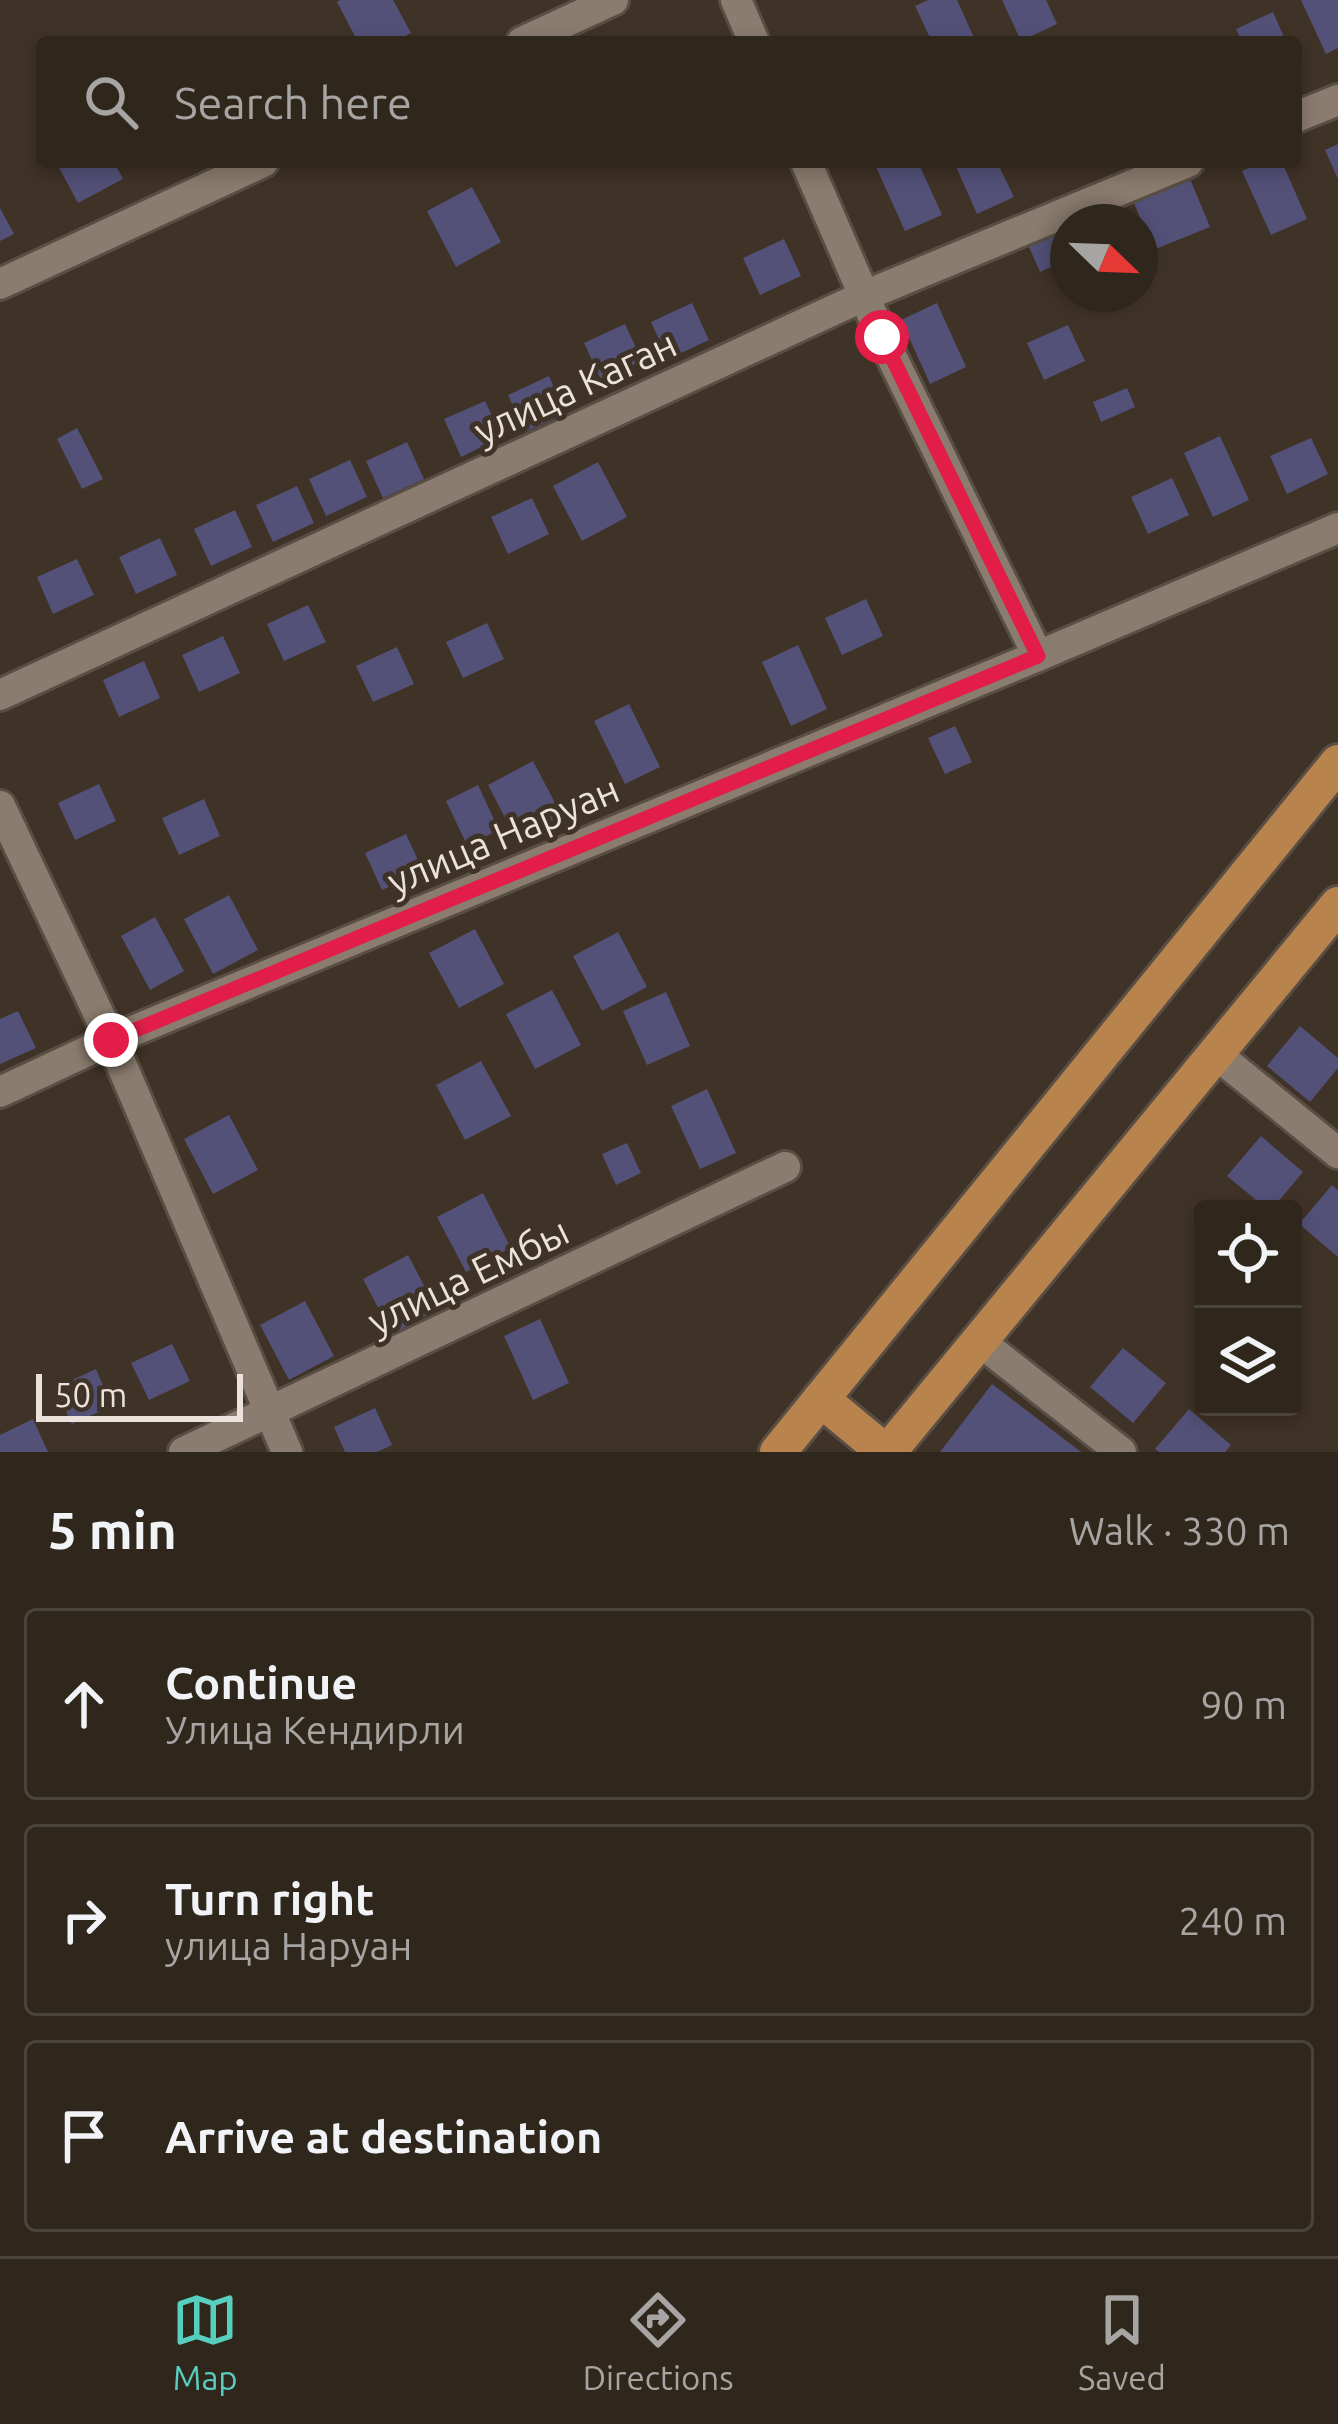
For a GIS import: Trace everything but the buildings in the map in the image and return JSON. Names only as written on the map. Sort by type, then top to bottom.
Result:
[{"type":"main road","points":[[778,1452],[1338,763]]},
{"type":"main road","points":[[821,1399],[887,1452],[1338,905]]},
{"type":"street","points":[[535,36],[613,0]]},
{"type":"street","points":[[736,0],[751,36]]},
{"type":"street","points":[[1302,115],[1338,100]]},
{"type":"street","points":[[0,284],[250,168]]},
{"type":"street","points":[[809,168],[864,296],[1038,656]]},
{"type":"street","name":"улица Каган","points":[[0,695],[864,296],[1173,168]]},
{"type":"street","name":"улица Наруан","points":[[0,1092],[111,1040],[1338,528]]},
{"type":"street","points":[[0,806],[111,1040],[287,1452]]},
{"type":"street","points":[[1216,1054],[1338,1153]]},
{"type":"street","name":"улица Ембы","points":[[184,1452],[785,1167]]},
{"type":"street","points":[[979,1341],[1121,1452]]},
{"type":"route","points":[[111,1040],[1038,656],[882,337]]}]
